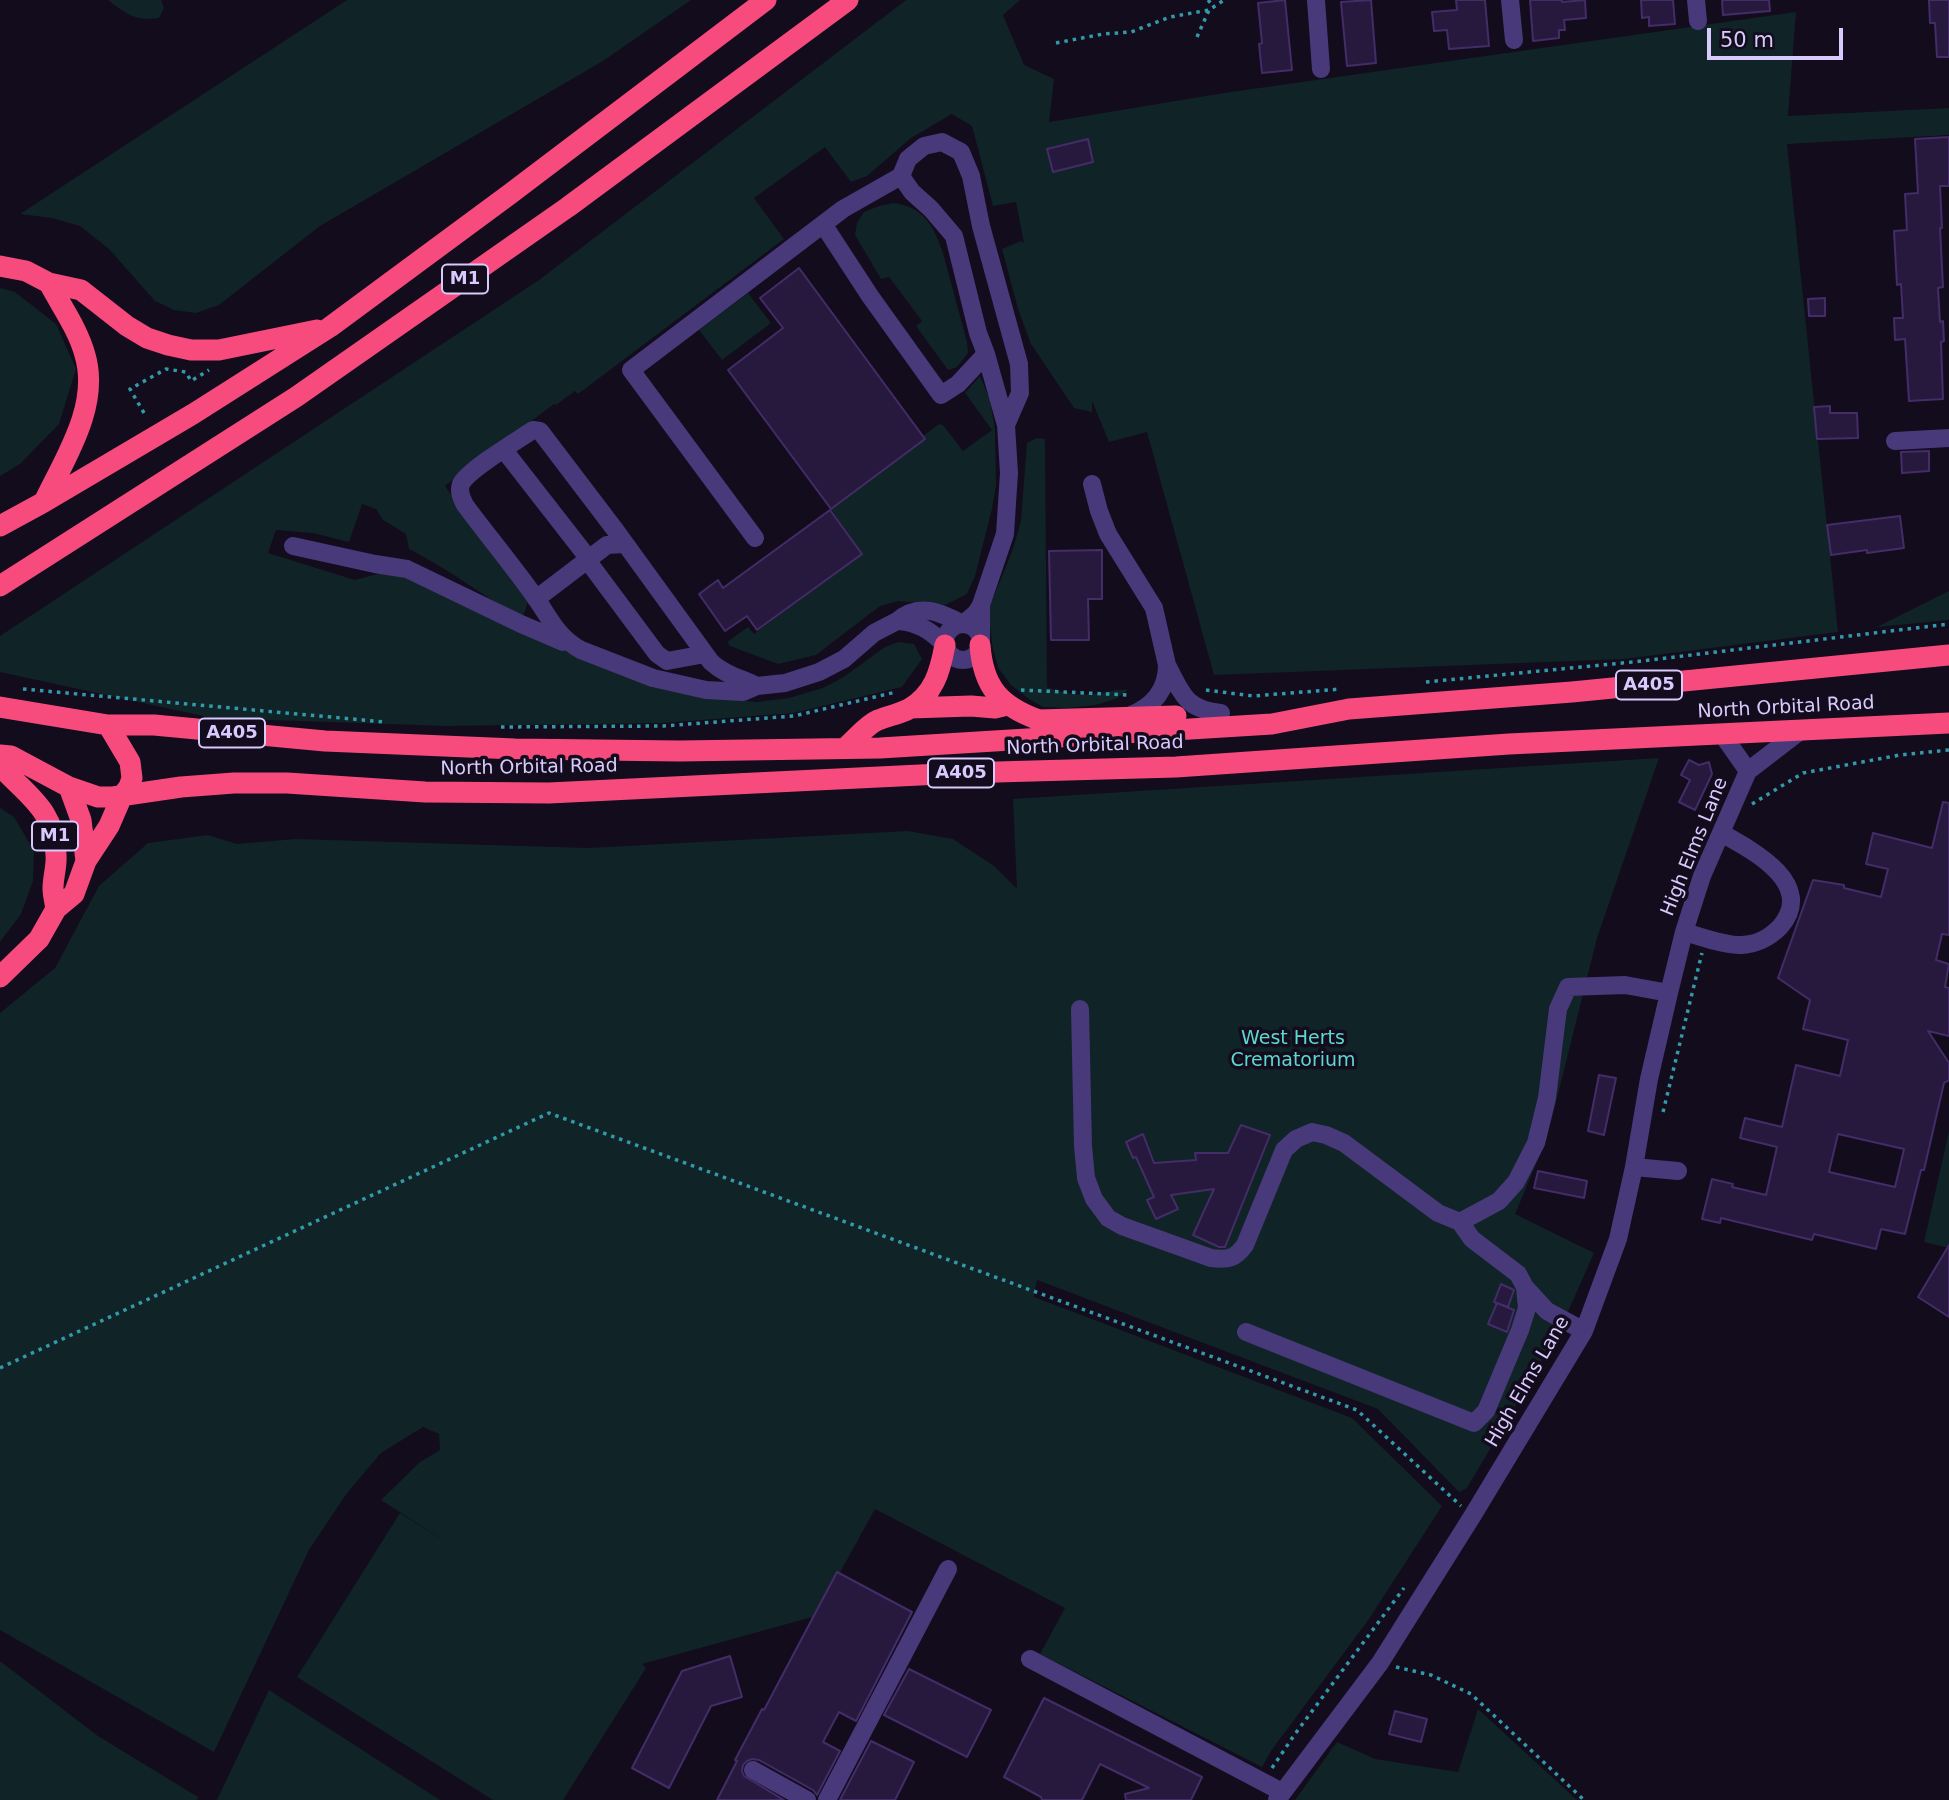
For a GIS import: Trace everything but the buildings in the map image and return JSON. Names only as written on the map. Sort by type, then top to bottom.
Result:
[{"type":"highway","name":"M1","points":[[0,526],[193,414],[330,327],[766,0]]},
{"type":"highway","name":"M1","points":[[0,586],[296,397],[568,207],[848,0]]},
{"type":"highway","name":"M1","points":[[0,266],[26,271],[49,282],[81,290],[147,338],[191,350],[233,348],[330,327]]},
{"type":"highway","points":[[44,502],[83,420],[89,380],[86,357],[78,336],[49,282]]},
{"type":"highway","name":"M1","points":[[0,596],[71,541]]},
{"type":"highway","name":"A405","points":[[981,642],[982,664],[993,690],[1007,705],[1039,720],[1349,709]]},
{"type":"highway","points":[[845,748],[876,721],[910,708],[923,698],[932,688],[941,667],[945,645]]},
{"type":"highway","name":"North Orbital Road","points":[[0,708],[108,725],[153,725],[325,741],[455,747],[680,751],[845,748],[1272,724],[1349,709],[1572,692],[1949,655]]},
{"type":"highway","points":[[910,708],[995,708],[1007,705]]},
{"type":"highway","name":"North Orbital Road","points":[[0,755],[11,756],[69,787],[98,797],[234,783],[287,783],[425,792],[549,793],[961,773],[1176,767],[1509,744],[1949,723]]},
{"type":"highway","points":[[108,725],[132,769],[129,787],[122,796]]},
{"type":"highway","name":"M1","points":[[0,766],[40,805],[52,826],[57,856],[53,886],[56,909]]},
{"type":"highway","name":"M1","points":[[69,787],[81,820],[86,861]]},
{"type":"highway","name":"M1","points":[[0,977],[39,939],[56,909],[74,894],[86,861],[116,814],[122,796]]},
{"type":"street","points":[[1316,0],[1321,69]]},
{"type":"street","points":[[1510,0],[1514,40]]},
{"type":"street","points":[[1696,0],[1698,21]]},
{"type":"street","points":[[755,538],[631,370],[843,209],[901,176],[908,159],[924,146],[942,142],[961,152],[971,176],[981,226],[1019,364],[1020,393],[1006,425]]},
{"type":"street","points":[[901,176],[954,236],[978,333],[1006,425],[1009,472],[1005,534],[981,605],[963,624],[947,632],[945,645]]},
{"type":"street","points":[[823,224],[870,296],[941,395],[958,384],[986,354]]},
{"type":"street","points":[[570,645],[559,635],[460,495],[461,485],[470,474],[533,430],[540,431],[705,654],[719,669],[757,687]]},
{"type":"street","points":[[1895,441],[1949,438]]},
{"type":"street","points":[[504,450],[662,659],[667,661],[705,654]]},
{"type":"street","points":[[1092,484],[1108,534],[1154,608],[1167,666],[1177,684],[1192,705],[1199,710],[1221,713]]},
{"type":"street","points":[[536,599],[607,545],[624,544]]},
{"type":"street","points":[[293,546],[407,569],[570,645],[653,678],[706,690],[743,692],[819,672],[844,659],[874,633],[915,610],[942,614],[975,628],[981,642]]},
{"type":"street","points":[[897,621],[908,622],[932,632],[945,645],[951,656],[963,660],[975,655],[981,642],[981,605]]},
{"type":"street","points":[[1123,719],[1148,707],[1159,695],[1165,684],[1167,666]]},
{"type":"street","name":"High Elms Lane","points":[[1280,1796],[1380,1663],[1474,1515],[1584,1331],[1618,1239],[1669,993],[1684,932],[1702,876],[1748,771],[1800,730]]},
{"type":"street","name":"High Elms Lane","points":[[1722,734],[1748,771]]},
{"type":"street","points":[[1684,932],[1739,946],[1758,943],[1772,935],[1784,922],[1790,904],[1789,888],[1782,874],[1721,833]]},
{"type":"street","points":[[1460,1222],[1499,1201],[1516,1182],[1536,1143],[1546,1098],[1558,1009],[1568,987],[1625,985],[1669,993]]},
{"type":"street","points":[[1080,1009],[1086,1178],[1094,1199],[1108,1218],[1122,1226],[1211,1258],[1225,1259],[1238,1255],[1245,1245],[1284,1150],[1296,1139],[1312,1132],[1326,1135],[1344,1143],[1438,1213],[1460,1222],[1472,1238],[1518,1274],[1525,1287],[1547,1311],[1584,1331]]},
{"type":"street","points":[[1634,1167],[1678,1171]]},
{"type":"street","points":[[1246,1332],[1474,1423],[1486,1411],[1520,1330],[1527,1308],[1525,1287]]},
{"type":"street","points":[[827,1800],[948,1569]]},
{"type":"street","points":[[1030,1659],[1280,1796]]},
{"type":"street","points":[[753,1770],[807,1800]]},
{"type":"path","points":[[1197,37],[1211,9],[1208,0]]},
{"type":"path","points":[[1056,43],[1130,32],[1170,17],[1211,9],[1224,0]]},
{"type":"path","points":[[144,412],[130,389],[166,369],[186,372],[191,381],[210,369]]},
{"type":"path","points":[[1752,804],[1803,773],[1900,755],[1949,750]]},
{"type":"path","points":[[1662,1118],[1706,937]]},
{"type":"path","points":[[0,1368],[549,1113],[1357,1410],[1458,1505],[1474,1515]]},
{"type":"path","points":[[1380,1663],[1431,1675],[1471,1694],[1584,1800]]},
{"type":"green space","points":[[108,0],[161,0],[164,8],[159,18],[143,19],[125,12]]},
{"type":"green space","points":[[347,0],[691,0],[603,61],[320,226],[219,305],[196,313],[174,310],[155,301],[109,249],[80,226],[52,218],[20,214]]},
{"type":"green space","points":[[906,0],[1020,0],[1003,15],[1024,65],[1054,79],[1049,122],[1224,93],[1796,12],[1788,116],[1949,108],[1949,135],[1787,144],[1838,632],[1624,659],[1214,675],[1147,432],[1109,442],[1092,401],[1092,412],[1074,408],[1031,344],[1018,309],[1002,249],[1021,241],[1024,243],[1016,202],[993,206],[972,126],[952,114],[911,138],[867,176],[851,182],[825,147],[754,198],[784,239],[578,394],[575,391],[554,404],[445,486],[528,602],[522,619],[409,549],[406,534],[383,520],[376,509],[362,504],[349,542],[313,533],[276,530],[268,553],[355,580],[385,572],[405,576],[705,697],[757,702],[789,698],[823,688],[842,678],[885,647],[898,642],[914,644],[922,659],[902,687],[793,713],[663,723],[446,726],[212,718],[0,672],[0,636],[539,280]]},
{"type":"green space","points":[[893,203],[912,208],[926,219],[943,253],[967,342],[968,353],[957,367],[948,370],[916,326],[922,321],[889,277],[881,279],[855,235],[857,223],[864,212]]},
{"type":"green space","points":[[0,288],[15,292],[56,324],[76,369],[59,424],[20,464],[0,476]]},
{"type":"green space","points":[[748,293],[771,323],[722,360],[699,330]]},
{"type":"green space","points":[[980,376],[990,400],[995,429],[996,485],[975,576],[967,594],[945,605],[898,601],[880,606],[816,655],[778,664],[730,646],[727,642],[748,627],[754,634],[862,554],[831,509],[924,440],[923,436],[939,424],[943,425],[963,451],[992,430],[965,393]]},
{"type":"green space","points":[[1037,438],[1045,439],[1047,687],[1081,695],[1128,690],[1115,699],[1096,705],[1043,707],[1011,685],[999,669],[993,650],[988,611],[1013,549],[1021,521],[1027,443]]},
{"type":"green space","points":[[1949,591],[1949,620],[1877,627]]},
{"type":"green space","name":"West Herts Crematorium","points":[[1659,758],[1597,938],[1547,1138],[1515,1214],[1594,1253],[1559,1332],[1467,1488],[1459,1492],[1378,1409],[1037,1280],[1034,1297],[1352,1418],[1442,1506],[1369,1619],[1262,1767],[1040,1654],[1065,1608],[875,1509],[816,1616],[642,1664],[646,1668],[563,1800],[493,1800],[297,1677],[400,1513],[451,1545],[381,1500],[420,1462],[440,1450],[439,1434],[423,1427],[381,1453],[347,1493],[309,1550],[214,1752],[0,1630],[0,1013],[55,968],[99,886],[148,843],[208,835],[237,844],[296,839],[588,848],[908,831],[953,839],[994,866],[1017,889],[1013,799]]},
{"type":"green space","points":[[0,808],[14,817],[34,851],[33,881],[21,914],[0,942]]},
{"type":"green space","points":[[1949,1131],[1949,1248],[1924,1242]]},
{"type":"green space","points":[[0,1661],[98,1736],[198,1797],[197,1800],[0,1800]]},
{"type":"green space","points":[[269,1690],[440,1800],[217,1800]]},
{"type":"green space","points":[[1478,1709],[1577,1800],[1295,1800],[1337,1742],[1375,1759],[1458,1772]]}]
